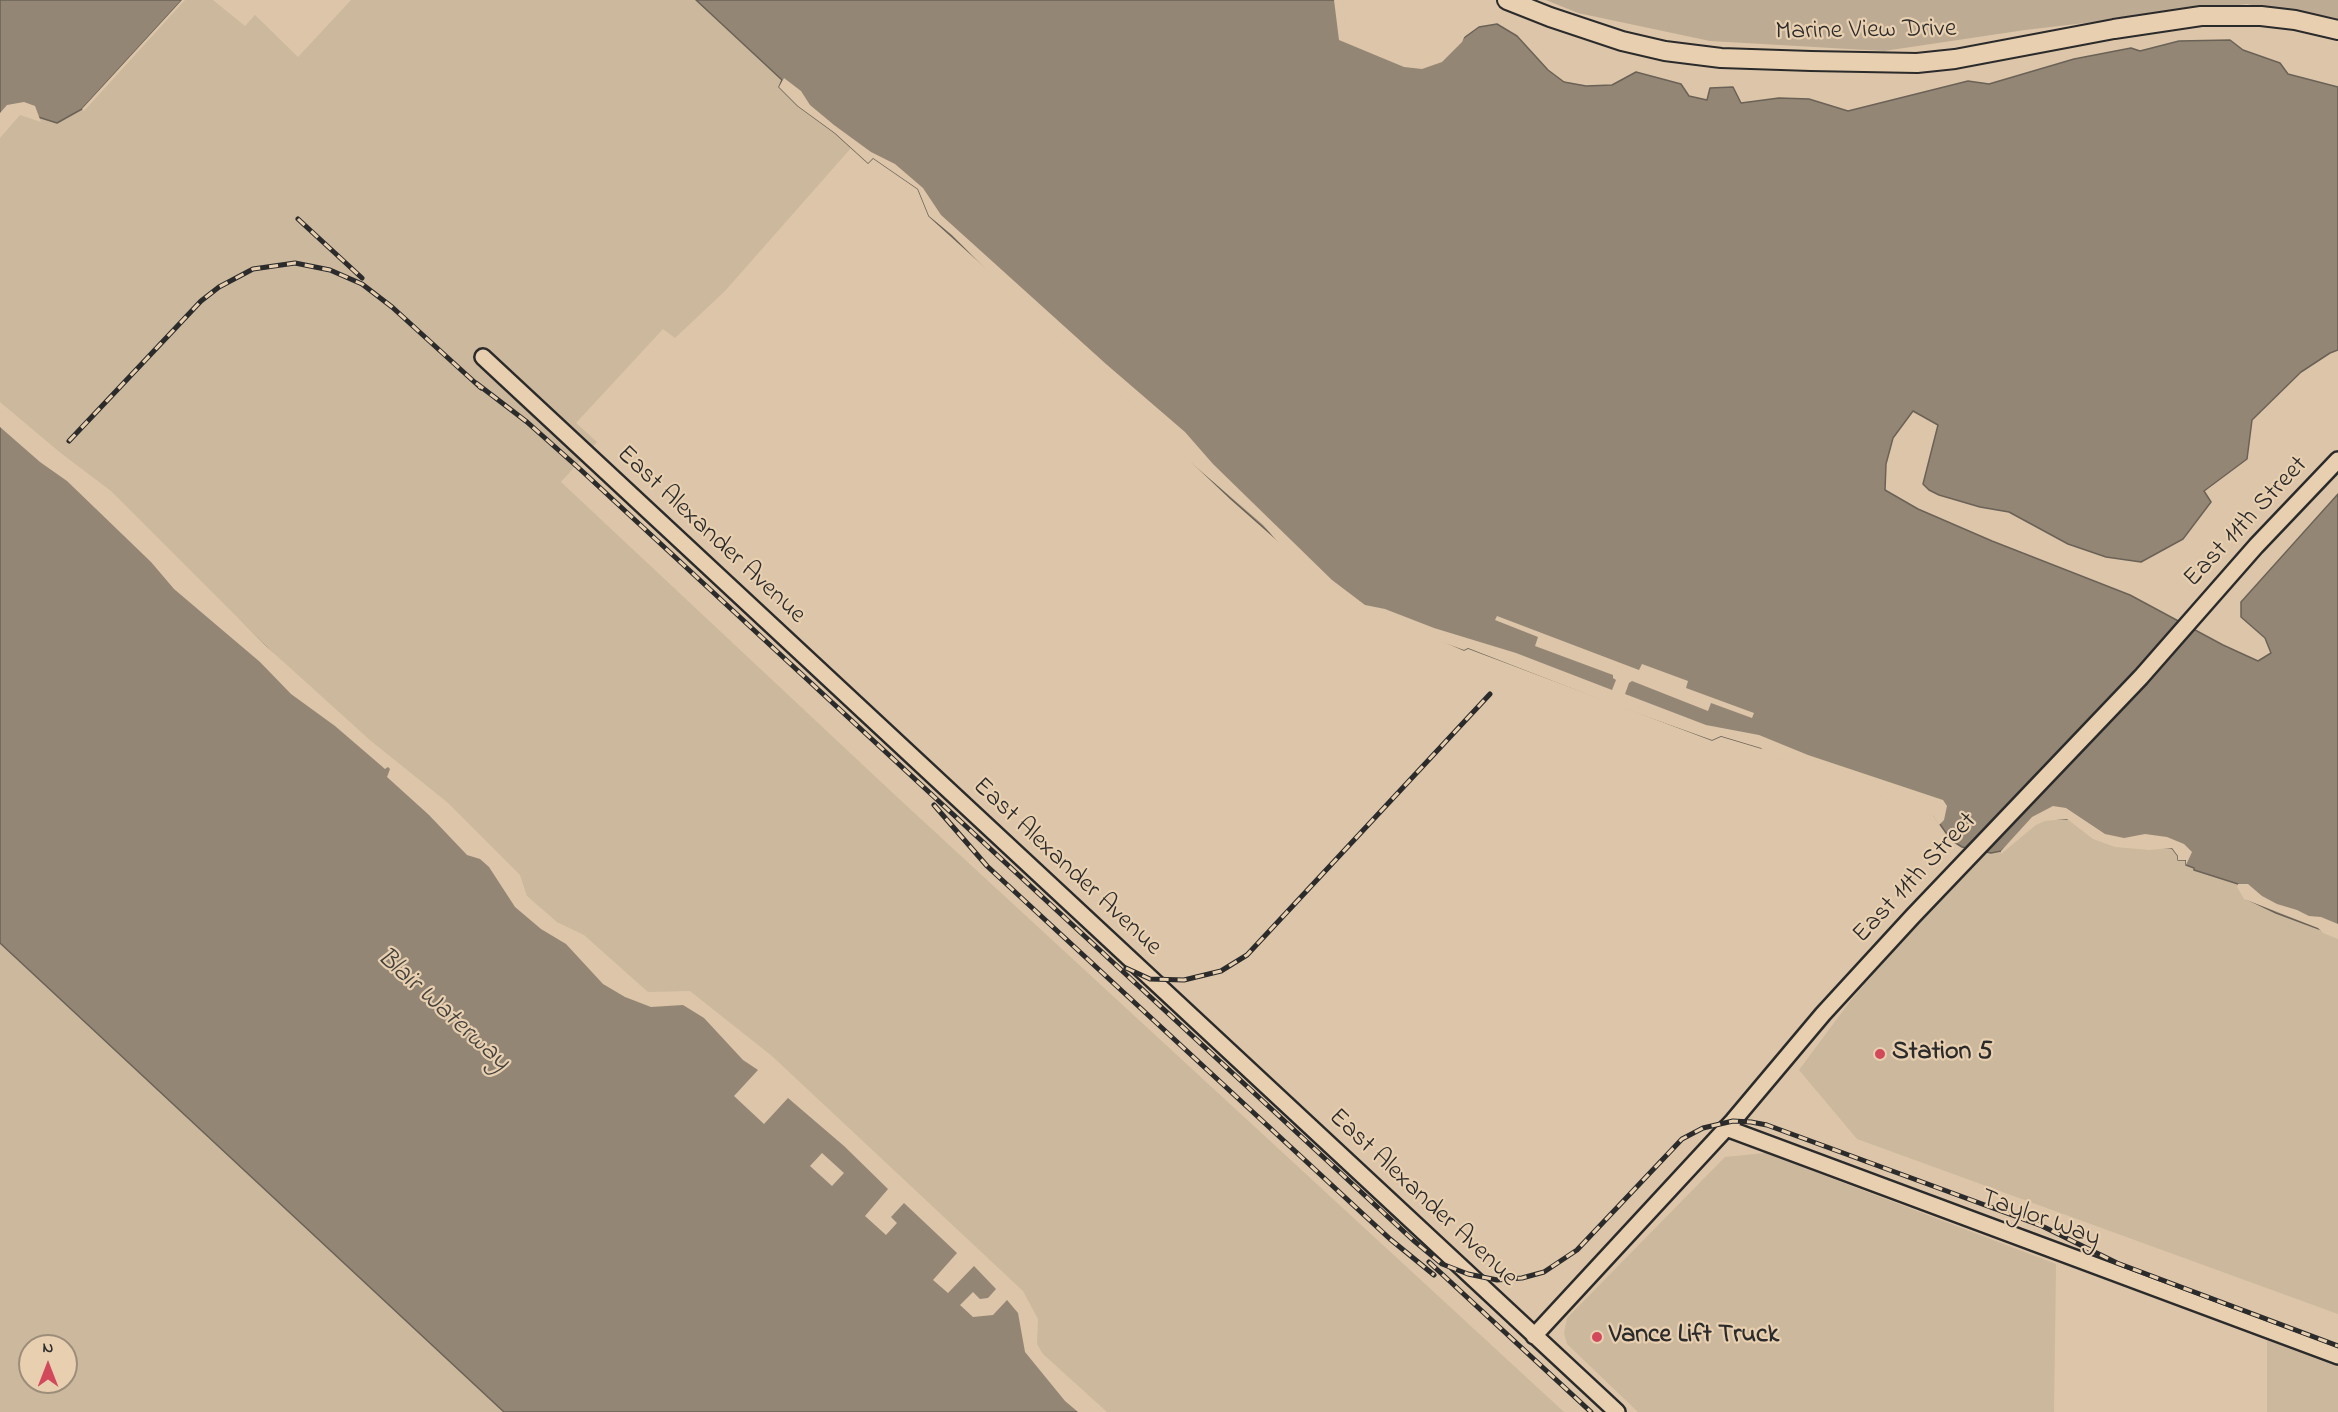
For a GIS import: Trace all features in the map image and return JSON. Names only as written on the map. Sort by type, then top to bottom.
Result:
[{"type":"main road","name":"Marine View Drive","points":[[1507,0],[1622,41],[1665,51],[1721,58],[1917,63],[1955,59],[2114,29],[2201,16],[2261,16],[2338,30]]},
{"type":"street","name":"East Alexander Avenue","points":[[483,357],[1617,1412]]},
{"type":"street","name":"East 11th Street","points":[[1534,1336],[1726,1128],[1823,1014],[2141,677],[2256,546],[2338,460]]},
{"type":"street","name":"Taylor Way","points":[[1726,1128],[2338,1356]]},
{"type":"shaded area","points":[[182,0],[213,0],[245,26],[255,15],[298,57],[351,0],[738,0],[835,133],[851,148],[725,291],[675,338],[663,329],[576,423],[597,442],[561,482],[896,796],[1564,1412],[1107,1412],[647,995],[555,924],[405,774],[0,405],[0,135],[19,111],[82,109]]},
{"type":"shaded area","points":[[1546,0],[2338,0],[2338,23],[2247,4],[2025,30],[1884,51],[1710,41],[1578,13]]},
{"type":"shaded area","points":[[2045,819],[2071,819],[2115,844],[2172,848],[2187,859],[2186,865],[2195,868],[2194,870],[2238,884],[2247,899],[2276,913],[2338,936],[2338,1314],[1857,1139],[1799,1070],[1851,1000],[1928,911],[1985,852],[1991,853],[2029,826]]},
{"type":"shaded area","points":[[0,943],[504,1412],[0,1412]]},
{"type":"shaded area","points":[[1765,1153],[2056,1264],[2054,1412],[1638,1412],[1567,1344],[1564,1333],[1567,1318],[1725,1157]]},
{"type":"shaded area","points":[[2267,1340],[2338,1367],[2338,1412],[2267,1412]]},
{"type":"water","points":[[0,0],[182,0],[82,109],[57,123],[19,111],[0,135]]},
{"type":"water","points":[[696,0],[1339,0],[1344,30],[1352,42],[1413,64],[1432,61],[1479,27],[1497,24],[1517,36],[1548,70],[1564,82],[1586,86],[1612,85],[1636,72],[1681,84],[1689,96],[1707,100],[1710,88],[1733,87],[1741,103],[1779,98],[1809,99],[1848,111],[1968,81],[1989,84],[2074,59],[2131,48],[2140,51],[2179,41],[2230,40],[2243,50],[2280,63],[2288,74],[2338,87],[2338,350],[2301,372],[2252,420],[2247,459],[2204,491],[2211,502],[2183,539],[2141,562],[2106,557],[2068,544],[2009,512],[1980,507],[1939,495],[1923,484],[1938,425],[1913,411],[1893,438],[1886,464],[1885,490],[1918,509],[1992,541],[2130,595],[2223,645],[2258,661],[2271,653],[2265,638],[2241,617],[2241,602],[2338,494],[2338,936],[2276,913],[2247,899],[2238,884],[2194,870],[2186,865],[2186,860],[2178,860],[2172,848],[2115,844],[2071,819],[2045,819],[2029,826],[2001,851],[1991,853],[1962,847],[1951,840],[1930,810],[1768,750],[1721,736],[1712,740],[1468,648],[1464,650],[1342,597],[1231,499],[1191,461],[1170,434],[929,216],[918,189],[873,158],[868,163],[835,133],[798,106],[779,87],[782,80]]},
{"type":"water","name":"Blair Waterway","points":[[0,405],[165,549],[525,898],[647,995],[687,993],[1021,1293],[1034,1344],[1041,1358],[1100,1412],[504,1412],[0,943]]},
{"type":"pier","points":[[182,0],[185,0],[84,111],[82,109]]},
{"type":"pier","points":[[1334,0],[1342,0],[1347,29],[1354,40],[1414,61],[1431,58],[1466,33],[1462,42],[1442,62],[1422,69],[1404,67],[1339,40]]},
{"type":"pier","points":[[784,78],[801,91],[810,105],[834,125],[871,152],[895,164],[923,188],[941,215],[1185,432],[1213,464],[1332,580],[1365,605],[1385,609],[1434,628],[1516,653],[1612,690],[1616,680],[1613,675],[1535,646],[1538,637],[1495,620],[1497,616],[1639,670],[1642,664],[1688,681],[1686,688],[1754,713],[1752,718],[1711,703],[1708,711],[1632,681],[1625,694],[1706,725],[1759,735],[1808,755],[1943,800],[1947,806],[1944,820],[1939,825],[1928,813],[1824,777],[1765,752],[1761,748],[1721,736],[1712,740],[1620,707],[1619,709],[1607,705],[1607,702],[1468,648],[1464,650],[1392,624],[1348,613],[1339,599],[1285,550],[1263,525],[1173,447],[1168,436],[1031,315],[952,235],[929,216],[918,189],[873,158],[868,163],[835,133],[798,106],[779,87]]},
{"type":"pier","points":[[24,102],[35,106],[41,122],[20,115],[0,138],[0,113],[7,105]]},
{"type":"pier","points":[[0,402],[111,491],[266,646],[371,741],[447,802],[520,875],[527,896],[557,922],[584,935],[648,992],[690,991],[772,1056],[1023,1291],[1038,1319],[1037,1344],[1044,1356],[1103,1412],[1078,1412],[1065,1401],[1025,1352],[1018,1313],[1007,1300],[993,1315],[973,1317],[960,1305],[973,1292],[980,1299],[988,1298],[996,1289],[974,1266],[948,1293],[933,1280],[957,1253],[904,1203],[891,1217],[897,1223],[886,1235],[865,1216],[888,1189],[844,1146],[788,1098],[764,1124],[734,1096],[758,1070],[743,1060],[704,1018],[683,1005],[651,1007],[625,997],[603,984],[566,944],[541,929],[515,907],[489,867],[480,859],[467,855],[429,815],[387,777],[390,769],[388,767],[385,769],[335,726],[291,694],[260,662],[174,589],[151,562],[67,481],[40,462],[0,427]]},
{"type":"pier","points":[[2053,806],[2066,808],[2105,834],[2124,838],[2145,834],[2167,837],[2184,844],[2192,852],[2186,865],[2186,860],[2178,860],[2172,848],[2149,850],[2115,847],[2093,839],[2067,819],[2045,821],[2036,825],[2001,854],[2001,851],[2032,817]]},
{"type":"pier","points":[[2238,884],[2248,884],[2262,896],[2277,904],[2338,924],[2338,939],[2323,933],[2318,928],[2244,899],[2237,887]]},
{"type":"pier","points":[[822,1153],[844,1173],[832,1186],[810,1166]]},
{"type":"railway","points":[[298,219],[362,278]]},
{"type":"railway","points":[[69,441],[201,301],[219,287],[253,269],[295,263],[330,270],[362,284],[392,307],[481,388]]},
{"type":"railway","points":[[476,383],[527,422],[582,471],[1413,1240],[1442,1264],[1468,1274],[1497,1280],[1522,1278],[1544,1272],[1577,1250],[1682,1139],[1703,1128],[1733,1121],[1751,1122],[1767,1125],[2042,1226],[2117,1263],[2338,1346]]},
{"type":"railway","points":[[1126,968],[1150,979],[1184,980],[1221,971],[1247,955],[1490,694]]},
{"type":"railway","points":[[934,805],[987,866],[1390,1239],[1434,1275]]},
{"type":"railway","points":[[1429,1262],[1591,1412]]},
{"type":"place","name":"Station 5","points":[[1880,1054]]},
{"type":"place","name":"Vance Lift Truck","points":[[1597,1337]]}]
